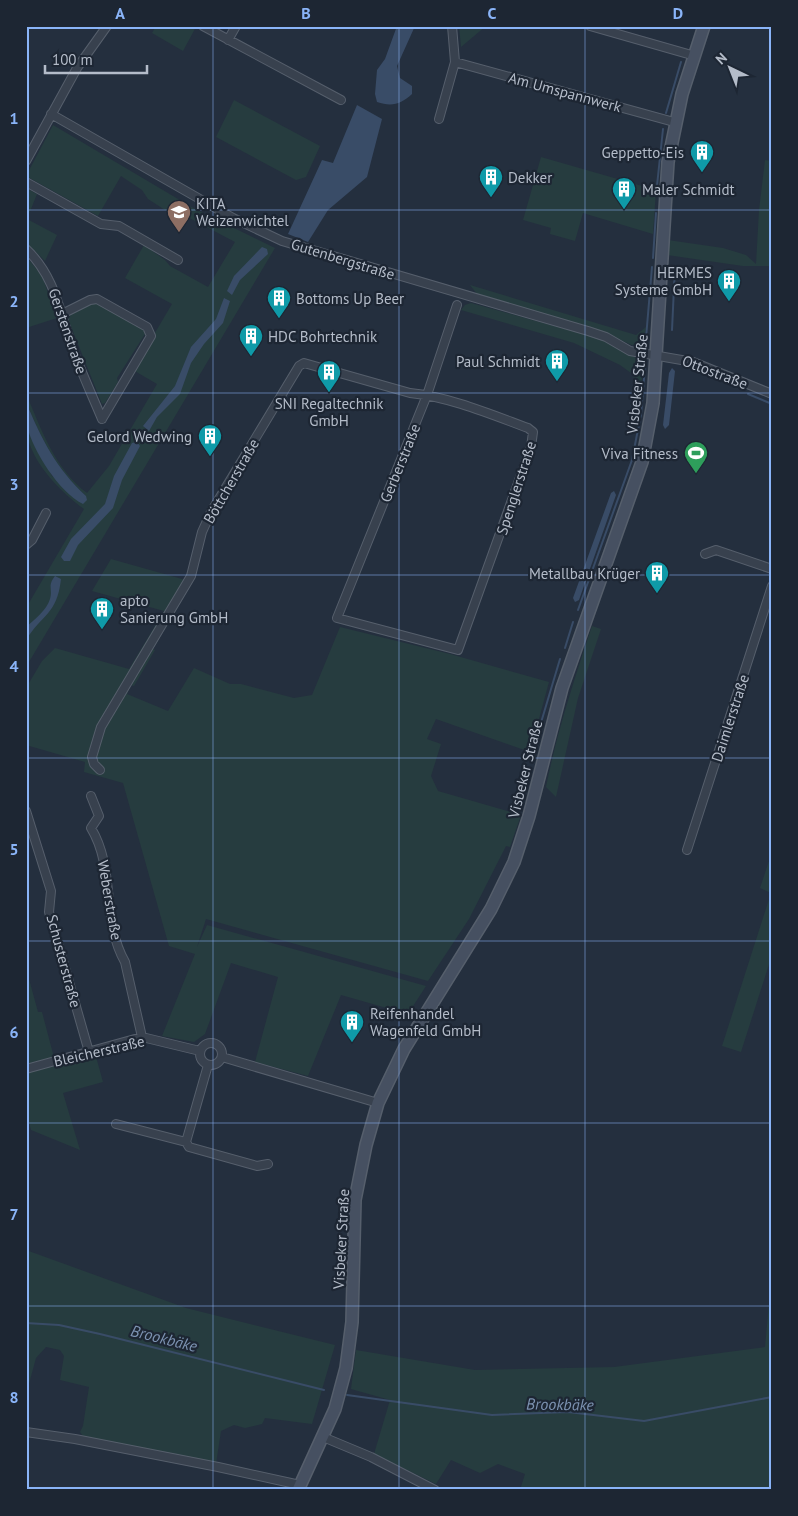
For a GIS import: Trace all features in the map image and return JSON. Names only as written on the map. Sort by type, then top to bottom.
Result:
[{"type":"main road","name":"Visbeker Straße","points":[[299,1488],[324,1437],[342,1385],[352,1322],[355,1200],[366,1145],[378,1102],[404,1049],[490,909],[514,862],[529,816],[556,707],[642,462],[652,403],[668,162],[674,122],[704,26]]},
{"type":"street","points":[[26,160],[77,68],[107,26]]},
{"type":"street","points":[[203,26],[341,100]]},
{"type":"street","points":[[228,40],[236,26]]},
{"type":"street","points":[[439,119],[455,62],[452,26]]},
{"type":"street","points":[[590,26],[694,56]]},
{"type":"street","name":"Am Umspannwerk","points":[[455,62],[674,122]]},
{"type":"street","name":"Gutenbergstraße","points":[[51,114],[233,218],[289,244],[588,331],[606,337],[630,350],[656,354]]},
{"type":"street","points":[[26,182],[101,224],[119,226],[178,260]]},
{"type":"street","name":"Gerstenstraße","points":[[26,249],[46,272],[79,366],[102,419],[151,336],[147,327],[97,299],[90,300],[62,314]]},
{"type":"street","name":"Gerberstraße","points":[[457,305],[427,395],[337,618],[458,650]]},
{"type":"street","name":"Ottostraße","points":[[656,354],[694,362],[772,394]]},
{"type":"street","name":"Böttcherstraße","points":[[100,770],[94,764],[92,757],[101,727],[191,576],[202,532],[212,512],[299,366],[304,363],[410,393],[427,395]]},
{"type":"street","name":"Spenglerstraße","points":[[427,395],[504,419],[533,432],[534,439],[458,650]]},
{"type":"street","points":[[26,545],[32,540],[46,513]]},
{"type":"street","points":[[704,554],[716,550],[772,569]]},
{"type":"street","name":"Daimlerstraße","points":[[688,850],[772,586]]},
{"type":"street","name":"Weberstraße","points":[[91,796],[99,816],[91,828],[98,840],[107,875],[113,931],[119,950],[126,962],[142,1037]]},
{"type":"street","name":"Schusterstraße","points":[[26,811],[50,891],[49,912],[90,1052]]},
{"type":"street","name":"Bleicherstraße","points":[[26,1069],[142,1037],[200,1051]]},
{"type":"street","points":[[214,1043],[220,1047],[222,1057],[215,1064],[208,1065],[203,1061],[200,1051],[207,1044],[214,1043]]},
{"type":"street","points":[[222,1057],[378,1102]]},
{"type":"street","points":[[208,1065],[186,1142],[188,1147],[257,1166],[268,1164]]},
{"type":"street","points":[[116,1124],[186,1142]]},
{"type":"street","points":[[26,1432],[75,1439],[209,1465],[299,1488]]},
{"type":"street","points":[[324,1437],[371,1457],[435,1490]]},
{"type":"green space","points":[[156,26],[196,27],[183,51],[152,33]]},
{"type":"green space","points":[[459,26],[486,26],[461,47]]},
{"type":"green space","points":[[234,100],[320,146],[306,177],[296,180],[216,137]]},
{"type":"green space","points":[[53,125],[195,209],[275,248],[26,667],[26,608],[84,509],[64,493],[38,461],[27,437],[26,425],[52,476],[86,496],[66,475],[51,453],[26,402],[26,394],[57,460],[87,493],[109,466],[157,384],[133,370],[172,304],[125,278],[144,245],[165,260],[170,266],[208,287],[235,242],[178,212],[165,210],[148,199],[142,190],[121,176],[98,216],[26,176]]},
{"type":"green space","points":[[541,157],[656,190],[653,234],[583,213],[575,241],[550,234],[551,228],[523,220]]},
{"type":"green space","points":[[765,160],[772,161],[772,266],[743,266],[667,255],[668,240],[723,248],[746,255],[756,264],[759,210]]},
{"type":"green space","points":[[26,188],[37,194],[27,219],[57,235],[45,261],[26,242]]},
{"type":"green space","points":[[26,256],[42,276],[57,318],[26,328]]},
{"type":"green space","points":[[470,285],[636,335],[646,327],[644,344],[632,345],[590,327],[477,294]]},
{"type":"green space","points":[[94,301],[143,328],[145,334],[117,378],[118,382],[105,403],[102,404],[68,319],[73,312]]},
{"type":"green space","points":[[471,303],[605,340],[643,362],[641,390],[631,373],[620,365],[574,343],[461,310],[465,305]]},
{"type":"green space","points":[[111,559],[182,579],[191,585],[153,649],[155,650],[134,686],[131,685],[127,694],[168,711],[194,668],[230,684],[241,684],[294,698],[312,695],[340,627],[450,654],[549,682],[530,752],[436,719],[427,739],[441,744],[431,776],[438,791],[521,815],[510,847],[506,846],[469,919],[428,981],[206,919],[197,947],[207,925],[426,986],[408,1014],[341,995],[308,1076],[255,1062],[278,977],[231,963],[205,1034],[194,1042],[162,1036],[195,954],[169,946],[123,783],[84,772],[85,762],[26,745],[26,688],[42,661],[55,648],[129,669],[164,611],[92,591]]},
{"type":"green space","points":[[592,626],[601,629],[578,698],[556,797],[546,787],[550,767],[572,686]]},
{"type":"green space","points":[[772,852],[772,955],[741,1052],[722,1046],[771,893],[760,888]]},
{"type":"green space","points":[[26,968],[38,1012],[42,1012],[56,1065],[95,1053],[103,1082],[63,1093],[80,1150],[31,1130],[26,1111]]},
{"type":"green space","points":[[26,1250],[186,1308],[335,1345],[312,1424],[265,1418],[262,1424],[245,1428],[234,1425],[221,1431],[216,1464],[83,1436],[80,1432],[83,1426],[89,1387],[60,1380],[64,1356],[60,1350],[46,1347],[36,1358],[26,1395]]},
{"type":"green space","points":[[772,1270],[772,1490],[520,1490],[525,1474],[498,1464],[480,1473],[451,1460],[436,1484],[374,1454],[390,1400],[351,1389],[356,1350],[475,1370],[614,1367],[765,1347]]},
{"type":"water","points":[[397,26],[415,26],[397,66],[400,78],[412,86],[412,94],[396,104],[382,104],[377,102],[375,94],[377,70],[385,59]]},
{"type":"water","points":[[357,105],[382,119],[367,177],[328,210],[308,242],[288,234],[322,160],[333,163]]},
{"type":"water","points":[[262,247],[267,249],[268,254],[240,280],[232,295],[227,291],[234,276]]},
{"type":"water","points":[[224,298],[230,301],[223,323],[204,344],[191,363],[180,394],[157,417],[149,431],[143,426],[175,386],[191,347],[216,319]]},
{"type":"water","points":[[672,368],[675,371],[669,425],[665,429],[663,425],[669,373]]},
{"type":"water","points":[[26,402],[38,429],[58,464],[86,496],[87,500],[83,504],[56,481],[41,459],[27,426]]},
{"type":"water","points":[[137,442],[140,446],[122,480],[113,508],[78,545],[70,561],[64,561],[61,557],[71,539],[105,504],[114,476],[132,443]]},
{"type":"water","points":[[614,491],[616,495],[579,600],[575,602],[573,598],[611,493]]},
{"type":"water","points":[[55,576],[61,579],[56,600],[26,640],[26,627],[46,607],[51,596],[51,582]]},
{"type":"waterway","points":[[666,113],[681,62]]},
{"type":"waterway","points":[[656,195],[663,129]]},
{"type":"waterway","points":[[653,258],[656,213]]},
{"type":"waterway","points":[[672,330],[675,266]]},
{"type":"waterway","points":[[646,338],[652,267]]},
{"type":"waterway","points":[[578,610],[632,460],[641,414],[645,367]]},
{"type":"waterway","points":[[748,394],[772,404]]},
{"type":"waterway","points":[[565,648],[573,622]]},
{"type":"waterway","points":[[537,736],[560,659]]},
{"type":"waterway","name":"Brookbäke","points":[[26,1323],[59,1325],[100,1334],[324,1390]]},
{"type":"waterway","name":"Brookbäke","points":[[347,1395],[492,1415],[568,1412],[644,1421],[772,1397]]},
{"type":"place","name":"Geppetto-Eis","points":[[702,173]]},
{"type":"place","name":"Dekker","points":[[491,198]]},
{"type":"place","name":"Maler Schmidt","points":[[624,210]]},
{"type":"place","name":"KITA Weizenwichtel","points":[[179,233]]},
{"type":"place","name":"HERMES Systeme GmbH","points":[[729,302]]},
{"type":"place","name":"Bottoms Up Beer","points":[[279,319]]},
{"type":"place","name":"HDC Bohrtechnik","points":[[251,357]]},
{"type":"place","name":"Paul Schmidt","points":[[557,382]]},
{"type":"place","name":"SNI Regaltechnik GmbH","points":[[329,393]]},
{"type":"place","name":"Gelord Wedwing","points":[[210,457]]},
{"type":"place","name":"Viva Fitness","points":[[696,474]]},
{"type":"place","name":"Metallbau Krüger","points":[[657,594]]},
{"type":"place","name":"apto Sanierung GmbH","points":[[102,630]]},
{"type":"place","name":"Reifenhandel Wagenfeld GmbH","points":[[352,1043]]}]
